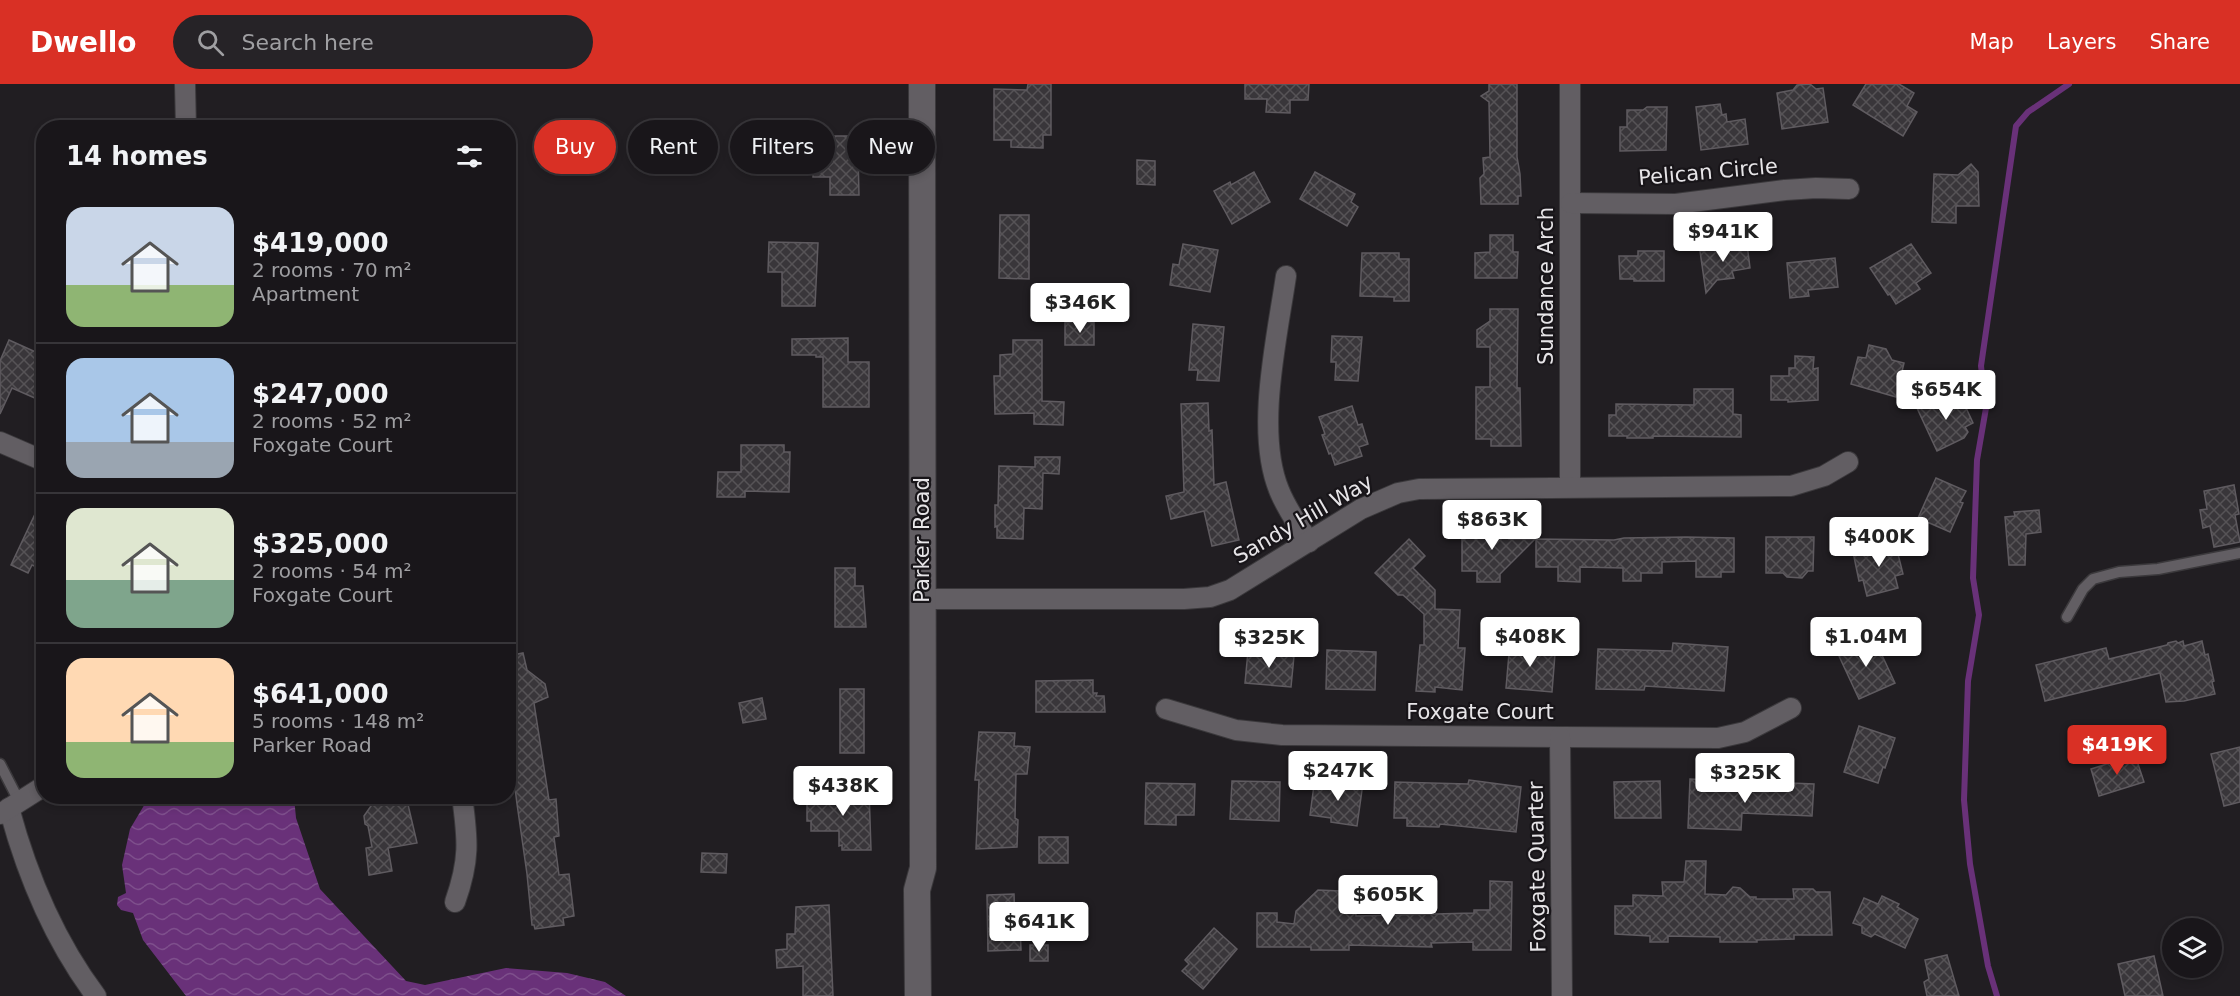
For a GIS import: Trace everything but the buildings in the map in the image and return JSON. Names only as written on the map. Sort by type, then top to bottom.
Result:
[{"type":"street","points":[[185,84],[186,120]]},
{"type":"street","name":"Parker Road","points":[[918,996],[917,890],[923,868],[922,84]]},
{"type":"street","name":"Sundance Arch","points":[[1570,84],[1570,487]]},
{"type":"street","name":"Pelican Circle","points":[[1570,203],[1676,204],[1785,190],[1849,189]]},
{"type":"street","points":[[1286,276],[1273,361],[1269,406],[1270,448],[1280,491],[1309,542]]},
{"type":"street","points":[[0,442],[36,457]]},
{"type":"street","name":"Sandy Hill Way","points":[[922,599],[1184,599],[1210,597],[1230,590],[1361,509],[1398,493],[1419,489],[1791,486],[1824,477],[1848,462]]},
{"type":"street","name":"Foxgate Court","points":[[1166,709],[1236,730],[1282,735],[1718,738],[1745,732],[1791,708]]},
{"type":"street","name":"Foxgate Quarter","points":[[1560,736],[1562,996]]},
{"type":"street","points":[[36,791],[9,808],[29,872],[45,911],[65,950],[96,996]]},
{"type":"street","points":[[455,902],[465,875],[468,852],[463,804]]},
{"type":"lane","points":[[2067,616],[2083,589],[2093,579],[2120,572],[2158,569],[2240,554]]},
{"type":"lane","points":[[0,764],[9,808]]},
{"type":"water","points":[[145,804],[295,804],[296,818],[320,889],[406,981],[425,985],[506,968],[567,973],[605,982],[626,996],[186,996],[143,940],[133,913],[121,910],[117,905],[118,897],[126,893],[122,865],[130,829]]},
{"type":"waterway","points":[[1997,996],[1988,966],[1970,864],[1964,800],[1968,681],[1979,615],[1973,578],[1977,460],[1986,408],[1981,366],[2016,126],[2028,112],[2069,84]]}]
